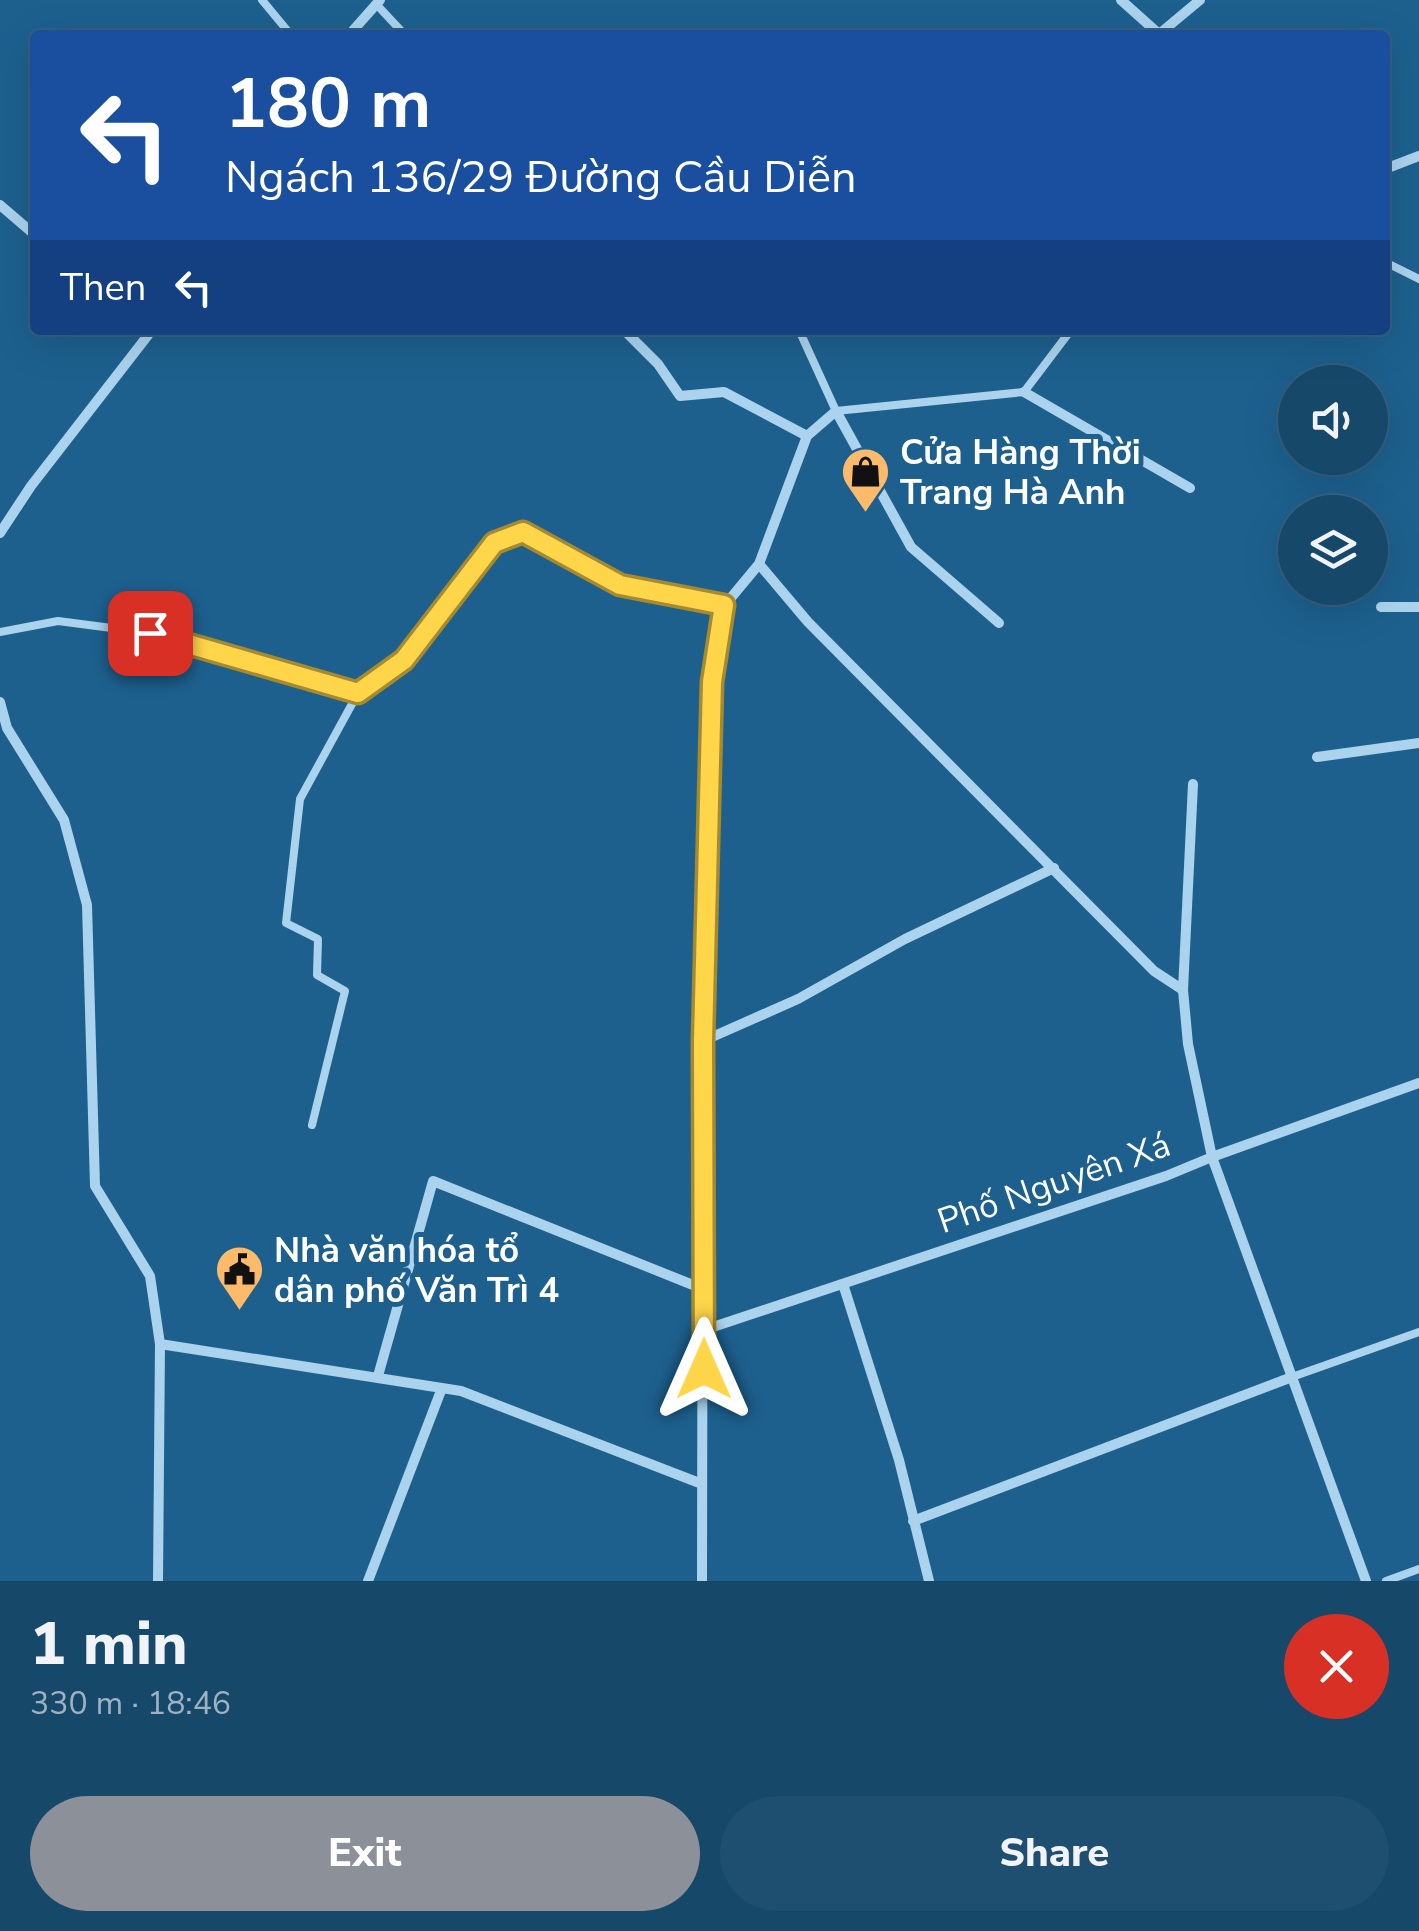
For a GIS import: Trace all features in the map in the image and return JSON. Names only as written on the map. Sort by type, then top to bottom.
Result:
[{"type":"street","points":[[1121,0],[1154,30]]},
{"type":"street","points":[[1165,30],[1200,0]]},
{"type":"street","points":[[353,30],[378,2]]},
{"type":"street","points":[[1390,167],[1419,156]]},
{"type":"street","points":[[0,205],[30,231]]},
{"type":"street","points":[[0,533],[146,335]]},
{"type":"street","points":[[629,335],[658,364],[680,396],[724,392],[807,436]]},
{"type":"street","points":[[1024,392],[1190,488]]},
{"type":"street","points":[[702,1581],[703,1041],[712,682],[724,605],[759,564],[807,436],[836,411],[912,547],[999,623]]},
{"type":"street","points":[[759,564],[808,622],[1154,971],[1183,990]]},
{"type":"street","points":[[1381,606],[1419,607]]},
{"type":"street","points":[[0,702],[3,730],[64,820],[87,906],[94,1186],[150,1276],[160,1344],[158,1581]]},
{"type":"street","points":[[1317,757],[1419,743]]},
{"type":"street","points":[[1193,784],[1183,990],[1188,1044],[1212,1156],[1366,1581]]},
{"type":"street","points":[[703,1041],[798,999],[905,939],[1054,868]]},
{"type":"street","name":"Phố Nguyên Xá","points":[[704,1330],[1166,1176],[1419,1083]]},
{"type":"street","points":[[378,1376],[433,1181],[703,1288]]},
{"type":"street","points":[[842,1284],[899,1460],[929,1581]]},
{"type":"street","points":[[160,1344],[462,1392],[702,1484]]},
{"type":"street","points":[[913,1522],[1292,1377]]},
{"type":"street","points":[[368,1581],[442,1388]]},
{"type":"lane","points":[[262,0],[287,30]]},
{"type":"lane","points":[[378,2],[401,30]]},
{"type":"lane","points":[[1390,264],[1419,279]]},
{"type":"lane","points":[[801,335],[836,411],[1024,392],[1066,335]]},
{"type":"lane","points":[[312,1124],[345,992],[316,975],[318,939],[286,922],[300,798],[358,693],[404,660],[494,543],[523,532],[620,585],[724,605]]},
{"type":"lane","points":[[0,632],[58,621],[150,633],[358,693]]},
{"type":"lane","points":[[1292,1377],[1419,1332]]},
{"type":"lane","points":[[1386,1581],[1419,1569]]},
{"type":"place","name":"Cửa Hàng Thời Trang Hà Anh","points":[[865,514]]},
{"type":"place","name":"Nhà văn hóa tổ dân phố Văn Trì 4","points":[[239,1312]]},
{"type":"route","points":[[150,633],[358,693],[404,660],[494,543],[523,532],[620,585],[724,605],[712,682],[703,1041],[704,1369]]}]
